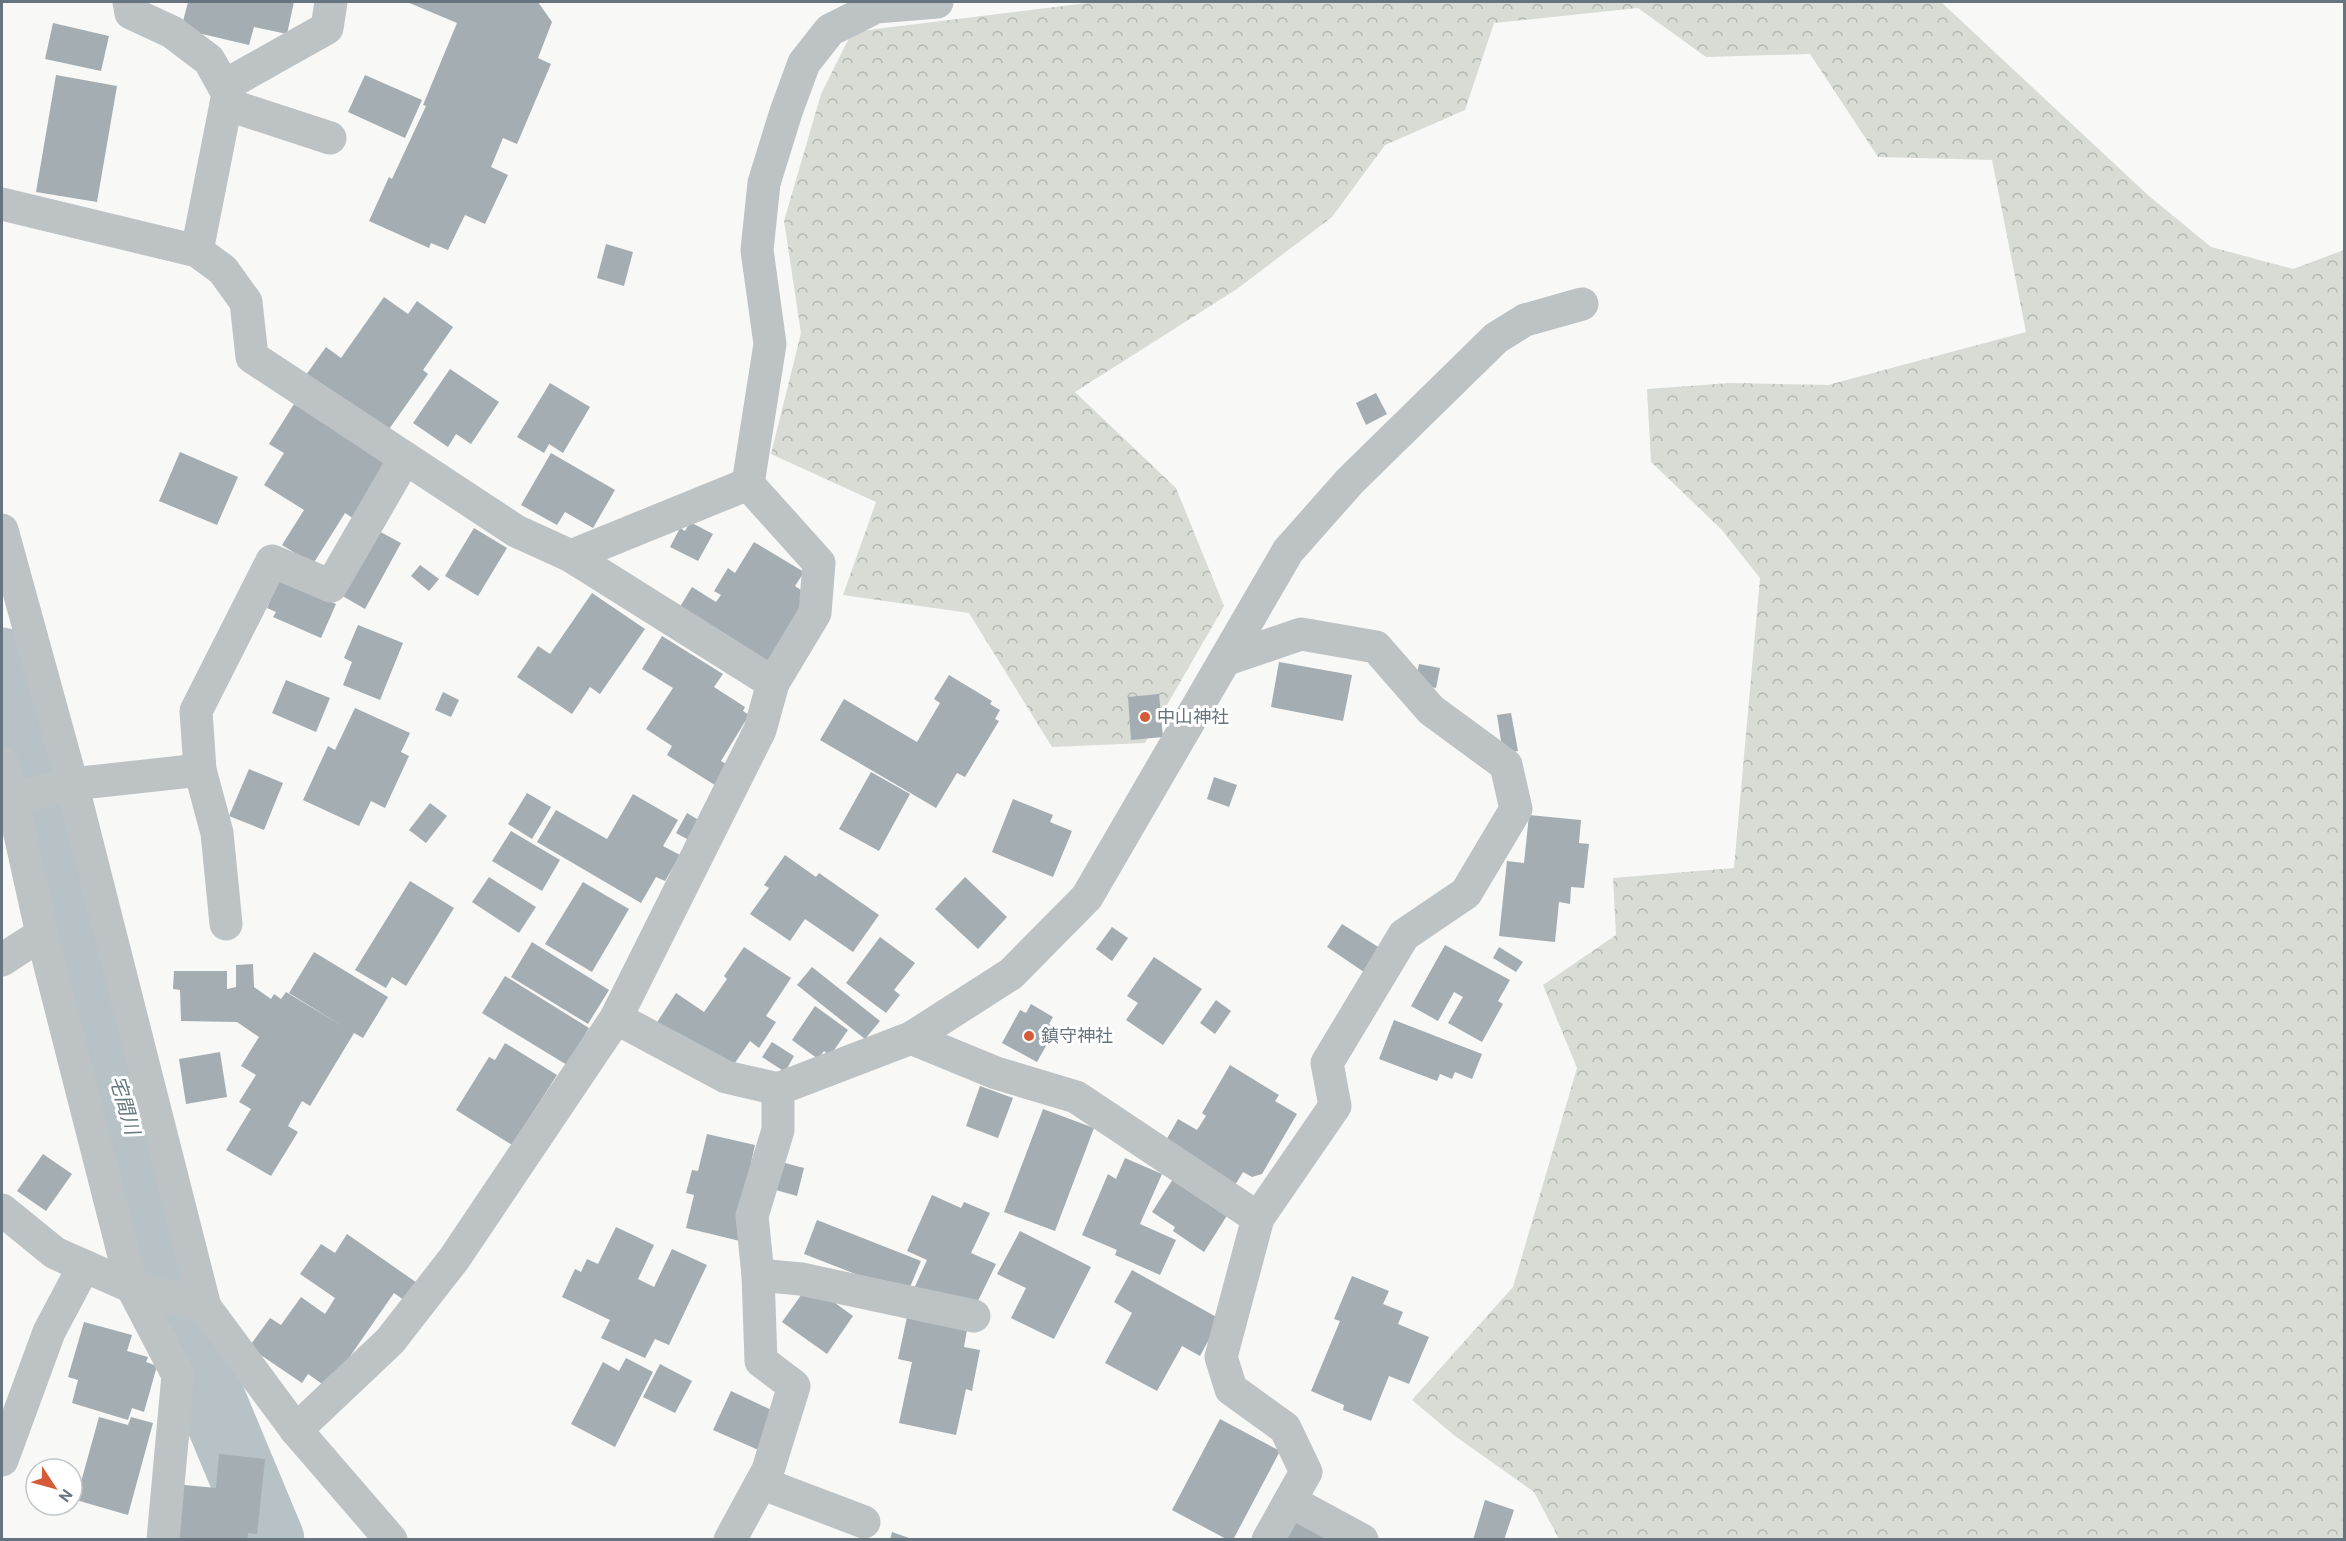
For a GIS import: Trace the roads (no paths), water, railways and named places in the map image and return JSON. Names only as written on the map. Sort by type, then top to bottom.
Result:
[{"type":"street","points":[[129,2],[130,14],[172,32],[209,60],[225,95],[197,251]]},
{"type":"street","points":[[225,95],[327,28],[331,2]]},
{"type":"street","points":[[748,484],[770,344],[757,250],[764,183],[804,63],[830,30],[864,4],[937,2]]},
{"type":"street","points":[[225,95],[330,138]]},
{"type":"street","points":[[2,204],[197,251],[223,270],[246,302],[252,357],[516,531],[571,556],[772,683]]},
{"type":"street","points":[[616,1018],[726,1077],[778,1089],[911,1038],[1011,974],[1087,897],[1288,551],[1358,473],[1496,338],[1525,320],[1582,304]]},
{"type":"street","points":[[226,924],[217,832],[200,770],[196,711],[272,561],[331,586],[405,458]]},
{"type":"street","points":[[571,556],[748,484]]},
{"type":"street","points":[[296,1430],[390,1341],[454,1259],[616,1018],[760,730],[772,683],[815,613],[819,563],[748,484]]},
{"type":"street","points":[[2,530],[66,785],[205,1307],[296,1430],[391,1539]]},
{"type":"street","points":[[1224,660],[1301,634],[1376,647],[1431,710],[1506,765],[1516,809],[1466,892],[1404,935],[1327,1063],[1335,1106],[1258,1218],[1221,1357],[1231,1389],[1285,1428],[1306,1472],[1268,1539]]},
{"type":"street","points":[[2,763],[20,795],[42,934],[132,1287],[178,1375],[163,1539]]},
{"type":"street","points":[[20,795],[66,785],[200,770]]},
{"type":"street","points":[[2,960],[42,934]]},
{"type":"street","points":[[911,1038],[996,1073],[1076,1097],[1258,1218]]},
{"type":"street","points":[[730,1539],[768,1470],[794,1386],[760,1361],[758,1275],[752,1216],[778,1130],[778,1089]]},
{"type":"street","points":[[2,1210],[55,1253],[132,1287],[205,1307]]},
{"type":"street","points":[[2,1460],[49,1332],[84,1266]]},
{"type":"street","points":[[758,1275],[801,1279],[974,1316]]},
{"type":"street","points":[[761,1483],[864,1522]]},
{"type":"street","points":[[1290,1501],[1362,1539]]},
{"type":"waterway","name":"宅間川","points":[[2,662],[158,1219],[190,1348],[270,1540]]},
{"type":"place","name":"中山神社","points":[[1145,717]]},
{"type":"place","name":"鎮守神社","points":[[1029,1036]]}]
